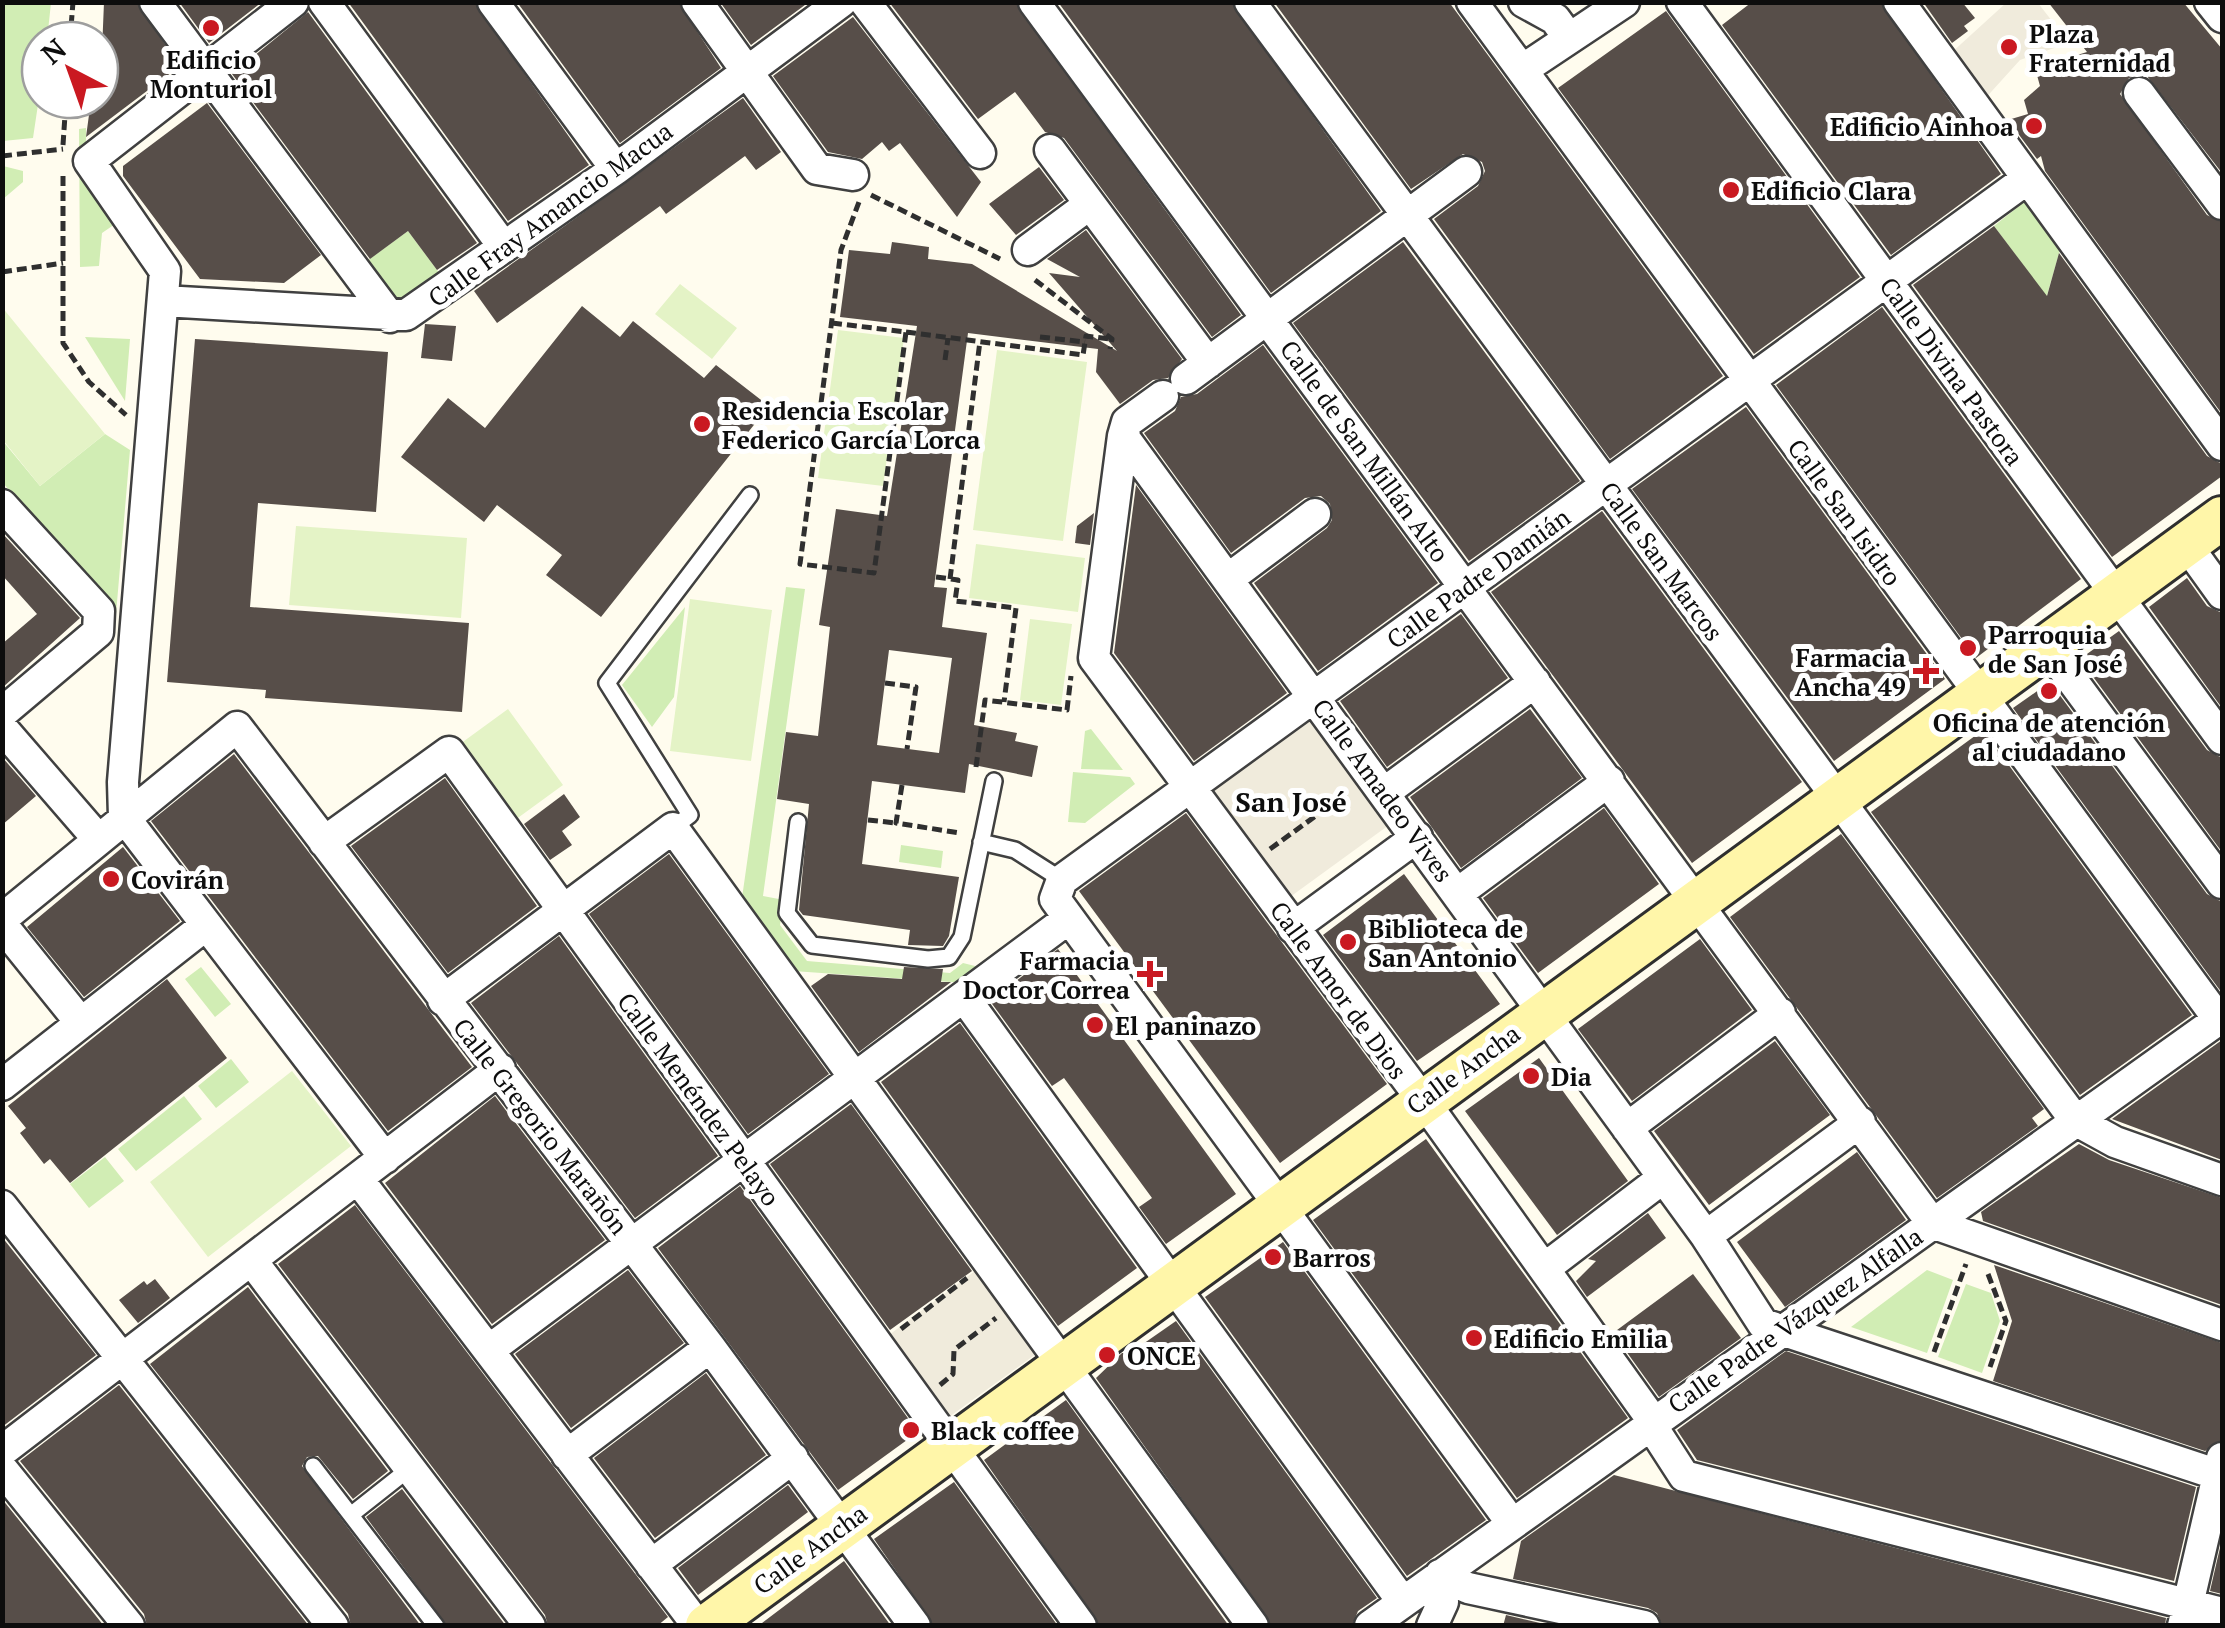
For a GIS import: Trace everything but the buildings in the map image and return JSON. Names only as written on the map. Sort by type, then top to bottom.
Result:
[{"type":"main road","name":"Calle Ancha","points":[[717,1622],[1169,1284],[2222,518]]},
{"type":"street","points":[[155,2],[390,317]]},
{"type":"street","points":[[293,2],[205,70],[76,155],[165,271],[124,818],[386,1158]]},
{"type":"street","points":[[324,2],[503,246]]},
{"type":"street","points":[[494,2],[616,169]]},
{"type":"street","points":[[697,2],[817,169],[853,175]]},
{"type":"street","name":"Calle Fray Amancio Macua","points":[[163,301],[390,317],[422,306],[842,2]]},
{"type":"street","points":[[865,2],[980,153]]},
{"type":"street","name":"Calle de San Millán Alto","points":[[1034,2],[1932,1223]]},
{"type":"street","name":"Calle San Marcos","points":[[1250,2],[2075,1120]]},
{"type":"street","name":"Calle San Isidro","points":[[1472,2],[2221,1019]]},
{"type":"street","points":[[1524,2],[1556,19],[1569,38]]},
{"type":"street","points":[[1522,70],[1624,2]]},
{"type":"street","name":"Calle Divina Pastora","points":[[1682,2],[2222,739]]},
{"type":"street","points":[[1899,2],[2222,446]]},
{"type":"street","points":[[2210,2],[2222,17]]},
{"type":"street","points":[[2139,93],[2222,204]]},
{"type":"street","points":[[1050,150],[1090,204],[1186,380]]},
{"type":"street","points":[[1083,666],[1122,436],[1128,422],[1466,172]]},
{"type":"street","name":"Calle Padre Damián","points":[[1062,880],[2028,178]]},
{"type":"street","points":[[1018,261],[1090,204]]},
{"type":"street","name":"Calle Amadeo Vives","points":[[1122,436],[1418,837],[1706,1236],[1763,1324],[1980,1397],[2221,1469]]},
{"type":"street","points":[[2,505],[99,611],[98,632],[2,713]]},
{"type":"street","points":[[1228,579],[1315,514]]},
{"type":"street","points":[[2186,544],[2222,594]]},
{"type":"street","points":[[2046,645],[2222,883]]},
{"type":"street","name":"Calle Amor de Dios","points":[[1083,666],[1191,787],[1545,1268],[1653,1421],[1652,1428],[1684,1476],[2185,1615],[2222,1612]]},
{"type":"street","points":[[1385,792],[1536,682]]},
{"type":"street","name":"Calle Gregorio Marañón","points":[[124,818],[237,727],[633,1244],[915,1626]]},
{"type":"street","points":[[2,728],[98,838]]},
{"type":"street","name":"Calle Menéndez Pelayo","points":[[324,842],[449,752],[1082,1626]]},
{"type":"street","points":[[1458,893],[1609,781]]},
{"type":"street","points":[[81,1023],[2,922],[124,818]]},
{"type":"street","points":[[443,1000],[673,828],[1253,1626]]},
{"type":"street","points":[[1293,928],[1418,837]]},
{"type":"street","points":[[1062,880],[1054,900],[1511,1522]]},
{"type":"street","points":[[488,1350],[1068,919]]},
{"type":"street","points":[[2,1085],[206,925]]},
{"type":"street","points":[[964,997],[1402,1601]]},
{"type":"street","points":[[1627,1128],[1780,1013]]},
{"type":"street","name":"Calle Padre Vázquez Alfalla","points":[[1370,1626],[2221,1019]]},
{"type":"street","points":[[2,1451],[500,1069]]},
{"type":"street","points":[[2075,1120],[2115,1142],[2222,1180]]},
{"type":"street","points":[[1706,1236],[1860,1122]]},
{"type":"street","points":[[1545,1268],[1663,1178]]},
{"type":"street","points":[[358,1179],[651,1565],[717,1622]]},
{"type":"street","points":[[2,1206],[333,1626]]},
{"type":"street","points":[[1932,1223],[2222,1325]]},
{"type":"street","points":[[252,1261],[530,1626]]},
{"type":"street","points":[[567,1456],[710,1347]]},
{"type":"street","points":[[651,1565],[793,1458]]},
{"type":"street","points":[[2185,1615],[2221,1469]]},
{"type":"street","points":[[2,1470],[130,1626]]},
{"type":"street","points":[[1432,1626],[1444,1602],[1440,1574]]},
{"type":"street","points":[[1440,1574],[1468,1588],[1644,1626]]},
{"type":"lane","points":[[673,828],[690,816],[607,683],[750,496]]},
{"type":"lane","points":[[798,822],[787,913],[812,945],[928,959],[949,956],[962,937],[994,781]]},
{"type":"lane","points":[[981,842],[1015,850],[1062,880]]},
{"type":"lane","points":[[314,1466],[436,1626]]},
{"type":"lane","points":[[352,1514],[409,1469]]},
{"type":"path","points":[[70,120],[76,155],[63,263],[63,343],[89,382],[118,411],[152,427]]},
{"type":"path","points":[[2,156],[76,155]]},
{"type":"path","points":[[906,332],[874,573],[800,564],[841,250],[864,191],[1018,261],[1112,339]]},
{"type":"path","points":[[2,272],[63,263]]},
{"type":"path","points":[[832,323],[1083,355],[1086,336],[1112,339]]},
{"type":"path","points":[[1040,336],[1084,342]]},
{"type":"path","points":[[945,360],[948,337]]},
{"type":"path","points":[[1110,349],[1112,339]]},
{"type":"path","points":[[950,579],[980,342]]},
{"type":"path","points":[[936,577],[958,580],[956,601],[1016,608],[1004,702]]},
{"type":"path","points":[[994,781],[974,778],[986,700],[1067,710],[1083,666]]},
{"type":"path","points":[[884,683],[916,687],[907,749]]},
{"type":"path","points":[[896,823],[902,785]]},
{"type":"path","points":[[1248,866],[1346,794]]},
{"type":"path","points":[[868,820],[955,830],[981,842]]},
{"type":"path","points":[[1925,1379],[1974,1239]]},
{"type":"path","points":[[1974,1239],[2006,1321],[1980,1397]]},
{"type":"path","points":[[878,1346],[988,1262]]},
{"type":"path","points":[[918,1402],[953,1374],[954,1350],[1018,1302]]},
{"type":"green space","points":[[3,2],[51,3],[49,20],[20,20],[20,120],[36,120],[33,138],[3,141]]},
{"type":"green space","points":[[86,128],[86,166],[121,220],[102,233],[99,266],[80,267],[79,129]]},
{"type":"green space","points":[[3,166],[23,171],[23,182],[3,199]]},
{"type":"green space","points":[[2024,202],[2060,250],[2035,337],[2029,273],[1994,226]]},
{"type":"green space","points":[[408,231],[440,274],[408,297],[392,301],[364,263]]},
{"type":"green space","points":[[680,284],[737,328],[712,359],[655,314]]},
{"type":"green space","points":[[2,307],[105,434],[40,486],[3,440]]},
{"type":"green space","points":[[838,330],[904,338],[883,486],[818,478]]},
{"type":"green space","points":[[85,337],[130,339],[125,401]]},
{"type":"green space","points":[[997,350],[1087,362],[1063,541],[973,530]]},
{"type":"green space","points":[[105,434],[130,450],[116,614],[3,483],[2,440],[40,486]]},
{"type":"green space","points":[[296,526],[467,538],[461,618],[289,605]]},
{"type":"green space","points":[[976,544],[1085,558],[1078,612],[969,598]]},
{"type":"green space","points":[[786,587],[805,589],[763,896],[784,900],[780,925],[807,961],[950,973],[963,963],[983,968],[965,983],[793,971],[742,898]]},
{"type":"green space","points":[[690,599],[772,610],[751,761],[670,751]]},
{"type":"green space","points":[[685,607],[674,697],[652,727],[622,685]]},
{"type":"green space","points":[[1030,619],[1072,624],[1061,705],[1020,700]]},
{"type":"green space","points":[[508,709],[563,785],[515,820],[460,744]]},
{"type":"green space","points":[[1091,729],[1123,770],[1081,769],[1085,731]]},
{"type":"green space","points":[[1073,772],[1130,777],[1135,784],[1085,823],[1068,822]]},
{"type":"green space","points":[[901,845],[943,851],[941,868],[899,862]]},
{"type":"green space","points":[[201,967],[231,1004],[215,1017],[185,979]]},
{"type":"green space","points":[[231,1059],[249,1082],[216,1108],[198,1086]]},
{"type":"green space","points":[[292,1071],[351,1146],[208,1257],[150,1182]]},
{"type":"green space","points":[[184,1096],[202,1119],[136,1171],[118,1149]]},
{"type":"green space","points":[[105,1157],[124,1181],[89,1208],[70,1184]]},
{"type":"green space","points":[[1927,1270],[1953,1280],[1927,1353],[1851,1327]]},
{"type":"green space","points":[[1966,1284],[1991,1293],[2000,1321],[1982,1373],[1938,1357]]},
{"type":"shaded area","name":"Plaza Fraternidad","points":[[2006,3],[2038,3],[2066,39],[2114,7],[2126,23],[2020,60],[1982,102],[1950,54]]},
{"type":"shaded area","points":[[1315,700],[1400,817],[1279,905],[1195,788]]},
{"type":"shaded area","points":[[979,1268],[1040,1351],[949,1417],[889,1335]]},
{"type":"place","name":"Edificio Monturiol","points":[[211,28]]},
{"type":"place","name":"Plaza Fraternidad","points":[[2009,47]]},
{"type":"place","name":"Edificio Ainhoa","points":[[2034,126]]},
{"type":"place","name":"Edificio Clara","points":[[1731,190]]},
{"type":"place","name":"Residencia Escolar Federico García Lorca","points":[[702,424]]},
{"type":"place","name":"Parroquia de San José","points":[[1968,648]]},
{"type":"place","name":"Farmacia Ancha 49","points":[[1926,671]]},
{"type":"place","name":"Oficina de atención al ciudadano","points":[[2049,691]]},
{"type":"place","name":"Covirán","points":[[111,879]]},
{"type":"place","name":"Biblioteca de San Antonio","points":[[1348,942]]},
{"type":"place","name":"Farmacia Doctor Correa","points":[[1150,974]]},
{"type":"place","name":"El paninazo","points":[[1095,1025]]},
{"type":"place","name":"Dia","points":[[1531,1076]]},
{"type":"place","name":"Barros","points":[[1273,1257]]},
{"type":"place","name":"Edificio Emilia","points":[[1474,1338]]},
{"type":"place","name":"ONCE","points":[[1107,1355]]},
{"type":"place","name":"Black coffee","points":[[911,1430]]},
{"type":"district","name":"San José","points":[[1291,801]]}]
